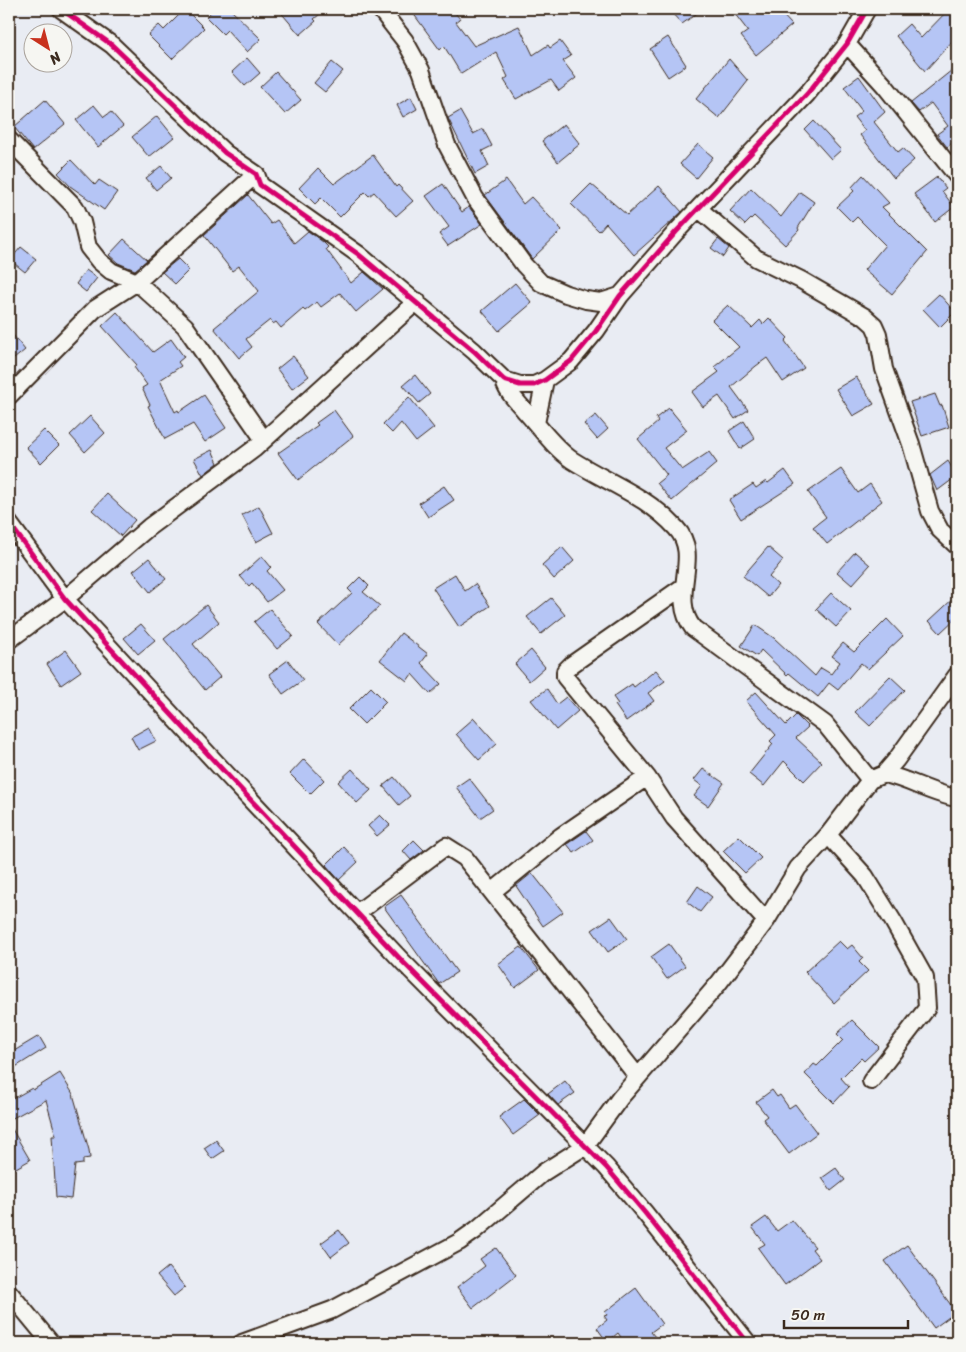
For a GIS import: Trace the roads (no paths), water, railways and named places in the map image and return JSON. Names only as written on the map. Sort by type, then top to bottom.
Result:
[{"type":"street","points":[[61,9],[112,45],[225,153],[256,174],[260,185],[358,254],[417,302],[504,380],[511,394],[571,460],[626,488],[653,507],[676,528],[685,538],[688,549],[684,586],[684,617],[693,628],[824,724],[877,777],[905,778],[957,798]]},
{"type":"street","points":[[380,9],[405,41],[421,70],[447,145],[475,198],[524,265],[541,283],[566,294],[601,302],[620,296]]},
{"type":"street","points":[[504,380],[520,385],[534,385],[545,380],[571,360],[596,330],[620,296],[807,94],[846,44],[868,9]]},
{"type":"street","points":[[846,44],[886,86],[957,176]]},
{"type":"street","points":[[9,140],[74,207],[82,222],[88,247],[99,261],[111,271],[137,282],[185,326],[264,440]]},
{"type":"street","points":[[9,396],[94,309],[137,282],[256,174]]},
{"type":"street","points":[[699,209],[756,258],[802,280],[865,317],[874,325],[878,334],[884,369],[911,444],[930,511],[940,530],[957,546]]},
{"type":"street","points":[[9,640],[65,599],[149,527],[264,440],[417,302]]},
{"type":"street","points":[[536,423],[545,380]]},
{"type":"street","points":[[9,523],[65,599],[357,913],[585,1146],[645,1213],[748,1343]]},
{"type":"street","points":[[684,586],[565,671],[566,677],[647,777],[674,818],[766,921]]},
{"type":"street","points":[[242,1343],[332,1310],[459,1242],[544,1172],[585,1146],[638,1077],[718,984],[766,921],[798,868],[877,777],[951,698],[957,675]]},
{"type":"street","points":[[492,892],[561,836],[647,777]]},
{"type":"street","points":[[828,835],[865,876],[925,978],[927,1008],[871,1081]]},
{"type":"street","points":[[357,913],[446,846],[466,858],[638,1077]]},
{"type":"street","points":[[9,1292],[51,1343]]}]
